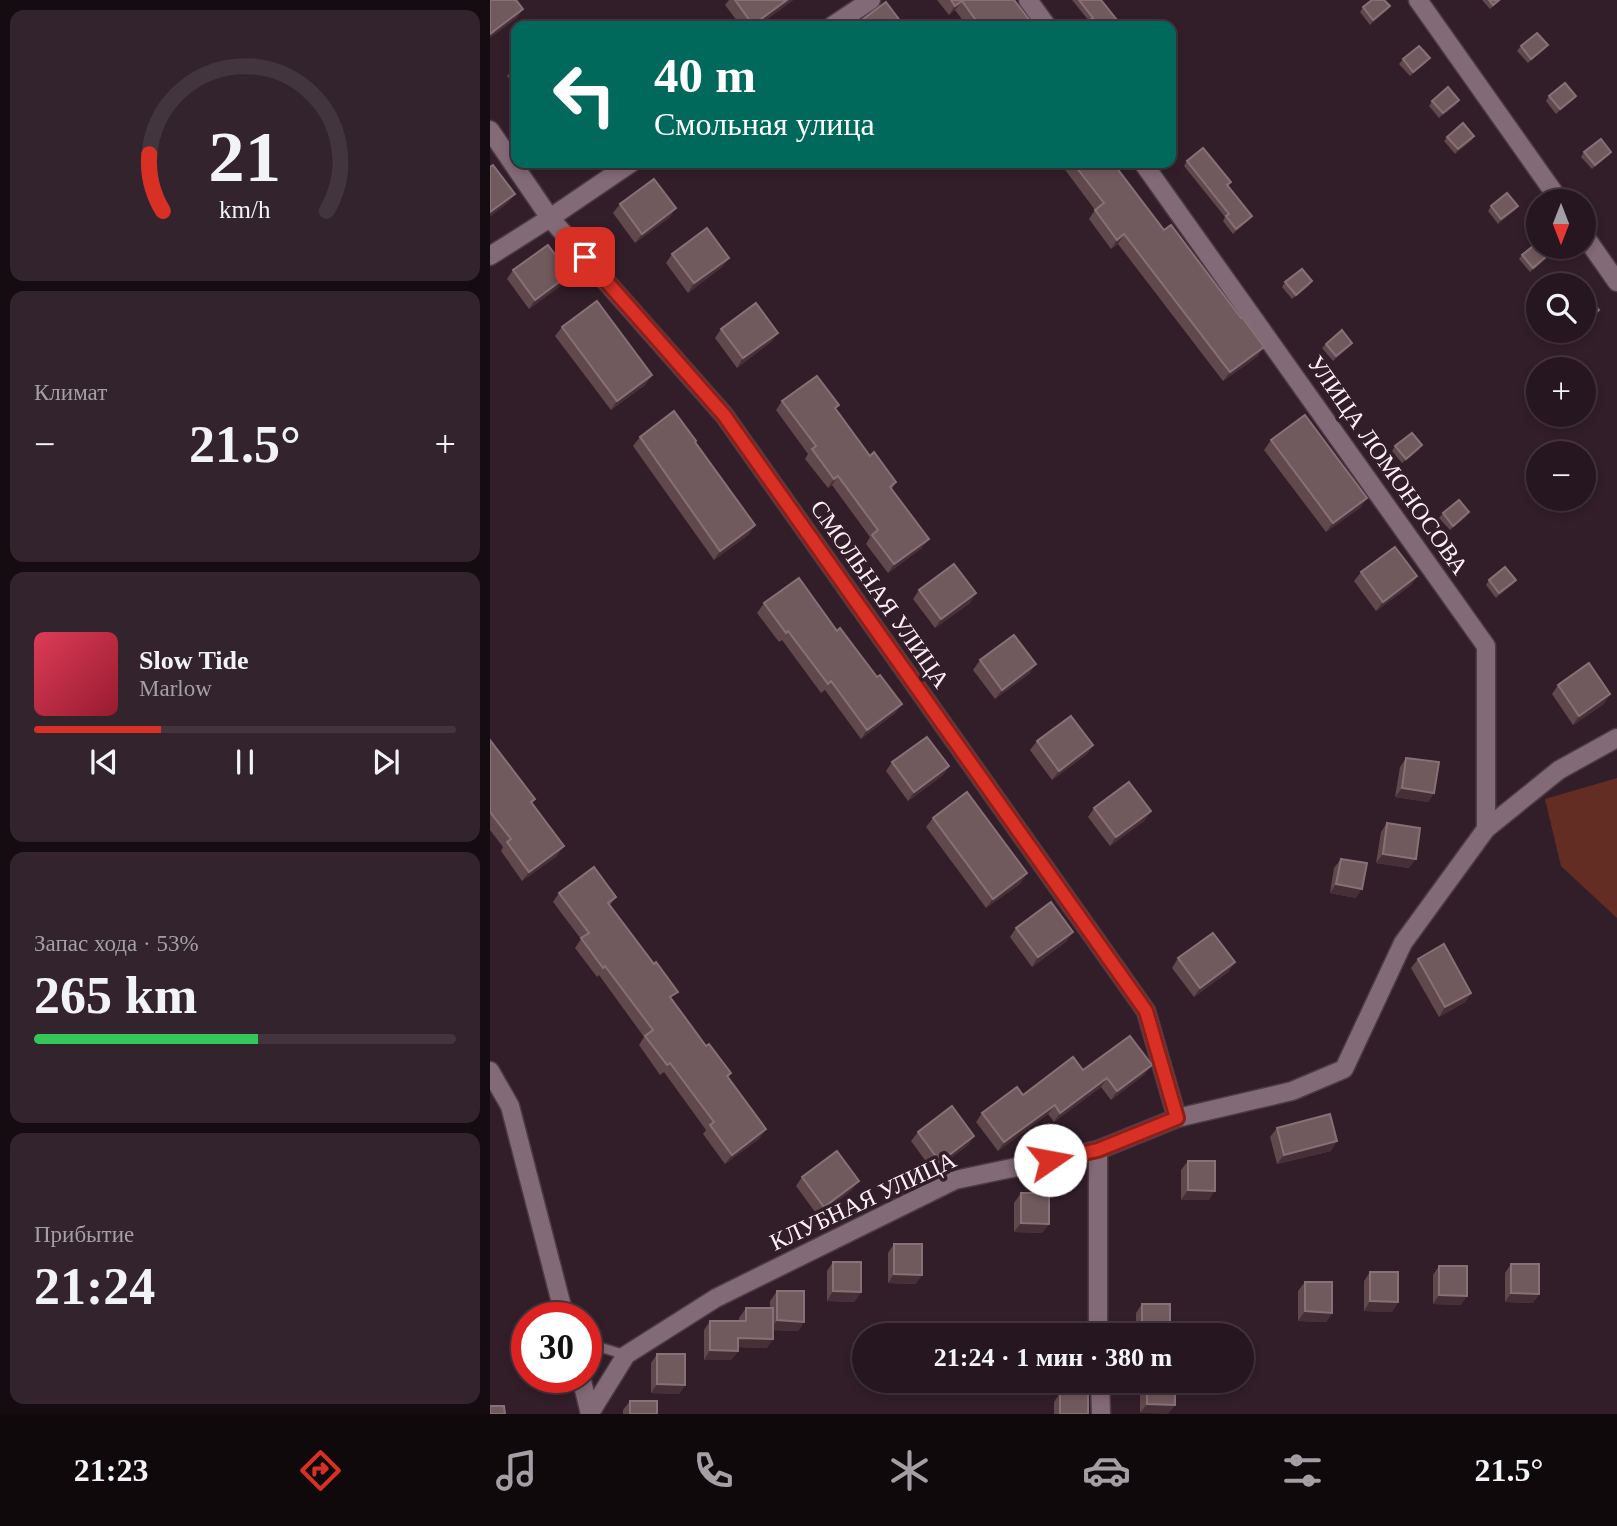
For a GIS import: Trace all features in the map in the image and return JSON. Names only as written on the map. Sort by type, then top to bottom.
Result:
[{"type":"street","points":[[840,21],[871,0]]},
{"type":"street","points":[[1028,0],[1043,21]]},
{"type":"street","points":[[1418,0],[1552,189]]},
{"type":"street","name":"СМОЛЬНАЯ УЛИЦА","points":[[490,130],[511,161]]},
{"type":"street","name":"СМОЛЬНАЯ УЛИЦА","points":[[516,168],[550,218],[724,415],[1146,1011],[1177,1118]]},
{"type":"street","points":[[490,256],[624,168]]},
{"type":"street","name":"УЛИЦА ЛОМОНОСОВА","points":[[1147,168],[1486,646],[1486,829]]},
{"type":"street","points":[[1596,251],[1617,282]]},
{"type":"street","name":"КЛУБНАЯ УЛИЦА","points":[[590,1413],[626,1355],[716,1298],[954,1180],[1098,1150],[1177,1118],[1292,1091],[1344,1069],[1404,943],[1486,829],[1559,770],[1617,738]]},
{"type":"street","points":[[490,1071],[510,1106],[561,1302]]},
{"type":"street","points":[[1098,1150],[1098,1323]]},
{"type":"street","points":[[585,1393],[590,1413]]},
{"type":"street","points":[[1100,1393],[1101,1414]]},
{"type":"lane","points":[[602,1348],[626,1355]]},
{"type":"shaded area","points":[[1617,778],[1617,918],[1561,866],[1545,799]]},
{"type":"building","points":[[490,0],[516,0],[523,9],[490,34]]},
{"type":"building","points":[[735,0],[787,0],[758,21],[750,21]]},
{"type":"building","points":[[951,0],[1014,0],[1030,21],[976,21],[962,1],[955,6]]},
{"type":"building","points":[[1079,0],[1101,0],[1117,20],[1091,21],[1093,18]]},
{"type":"building","points":[[1372,0],[1384,0],[1390,6],[1373,20],[1363,7]]},
{"type":"building","points":[[886,2],[900,21],[861,21]]},
{"type":"building","points":[[1537,33],[1548,45],[1531,59],[1521,46]]},
{"type":"building","points":[[1419,46],[1430,58],[1413,72],[1403,59]]},
{"type":"building","points":[[1565,83],[1576,96],[1560,109],[1549,96]]},
{"type":"building","points":[[1448,87],[1459,100],[1443,113],[1432,101]]},
{"type":"building","points":[[1463,123],[1474,136],[1458,149],[1447,137]]},
{"type":"building","points":[[1601,139],[1611,152],[1595,165],[1584,152]]},
{"type":"building","points":[[1203,148],[1231,182],[1227,185],[1252,216],[1236,229],[1226,216],[1229,214],[1187,161]]},
{"type":"building","points":[[493,165],[515,194],[490,212],[490,167]]},
{"type":"building","points":[[1077,168],[1117,168],[1164,230],[1171,225],[1264,347],[1230,372],[1124,234],[1117,240],[1095,210],[1104,203]]},
{"type":"building","points":[[654,179],[676,208],[642,234],[620,204]]},
{"type":"building","points":[[1507,193],[1518,206],[1501,219],[1491,206]]},
{"type":"building","points":[[707,228],[729,258],[694,283],[672,254]]},
{"type":"building","points":[[548,245],[570,274],[535,300],[513,270]]},
{"type":"building","points":[[1526,252],[1526,259],[1543,259],[1533,268],[1522,255]]},
{"type":"building","points":[[1302,269],[1312,281],[1296,295],[1285,282]]},
{"type":"building","points":[[597,301],[652,375],[617,401],[562,327]]},
{"type":"building","points":[[756,303],[778,333],[743,358],[721,329]]},
{"type":"building","points":[[1342,330],[1352,343],[1336,356],[1326,344]]},
{"type":"building","points":[[817,376],[839,405],[835,408],[870,456],[874,452],[896,482],[890,487],[929,539],[894,564],[872,535],[878,530],[838,476],[834,479],[812,449],[816,446],[782,401]]},
{"type":"building","points":[[674,411],[755,525],[720,551],[640,437]]},
{"type":"building","points":[[1305,415],[1367,498],[1333,523],[1271,440]]},
{"type":"building","points":[[1412,433],[1422,445],[1406,459],[1395,446]]},
{"type":"building","points":[[1459,500],[1469,512],[1453,526],[1443,513]]},
{"type":"building","points":[[1395,547],[1417,576],[1383,602],[1361,572]]},
{"type":"building","points":[[954,564],[976,593],[941,619],[919,590]]},
{"type":"building","points":[[1505,567],[1516,580],[1499,593],[1489,580]]},
{"type":"building","points":[[799,578],[837,631],[840,628],[877,677],[880,675],[902,704],[867,730],[831,681],[828,684],[764,603]]},
{"type":"building","points":[[1014,635],[1036,664],[1002,690],[980,660]]},
{"type":"building","points":[[1589,663],[1610,694],[1579,716],[1558,685]]},
{"type":"building","points":[[1071,716],[1093,745],[1059,771],[1037,741]]},
{"type":"building","points":[[927,737],[949,766],[914,792],[892,762]]},
{"type":"building","points":[[490,740],[535,799],[531,802],[564,846],[529,872],[507,842],[511,839],[490,812]]},
{"type":"building","points":[[1406,758],[1439,762],[1434,793],[1402,788]]},
{"type":"building","points":[[1129,782],[1151,811],[1116,837],[1094,808]]},
{"type":"building","points":[[967,792],[1027,873],[993,899],[933,818]]},
{"type":"building","points":[[1387,823],[1420,828],[1416,859],[1383,854]]},
{"type":"building","points":[[1341,859],[1367,863],[1362,889],[1336,884]]},
{"type":"building","points":[[594,867],[616,897],[608,903],[678,992],[670,997],[706,1046],[709,1044],[731,1073],[727,1076],[766,1129],[732,1155],[710,1125],[714,1122],[670,1063],[667,1065],[645,1036],[653,1030],[581,938],[589,933],[559,893]]},
{"type":"building","points":[[1051,902],[1073,932],[1038,957],[1016,928]]},
{"type":"building","points":[[1213,933],[1235,962],[1200,988],[1178,958]]},
{"type":"building","points":[[1444,944],[1471,993],[1445,1007],[1418,959]]},
{"type":"building","points":[[1130,1036],[1152,1065],[1117,1091],[1107,1078],[1060,1113],[1055,1105],[1004,1142],[982,1113],[1017,1087],[1023,1095],[1073,1057],[1083,1070]]},
{"type":"building","points":[[952,1106],[974,1136],[940,1162],[918,1132]]},
{"type":"building","points":[[1330,1114],[1337,1141],[1284,1155],[1277,1128]]},
{"type":"building","points":[[837,1151],[859,1181],[824,1207],[802,1177]]},
{"type":"building","points":[[1188,1161],[1215,1161],[1215,1191],[1188,1190]]},
{"type":"building","points":[[1021,1193],[1049,1193],[1049,1224],[1021,1223]]},
{"type":"building","points":[[894,1244],[922,1244],[922,1275],[894,1274]]},
{"type":"building","points":[[833,1262],[861,1262],[861,1292],[833,1291]]},
{"type":"building","points":[[1511,1264],[1539,1264],[1539,1294],[1511,1293]]},
{"type":"building","points":[[1439,1266],[1467,1266],[1467,1296],[1439,1295]]},
{"type":"building","points":[[1370,1272],[1398,1272],[1398,1302],[1370,1301]]},
{"type":"building","points":[[1305,1282],[1332,1282],[1332,1313],[1305,1311]]},
{"type":"building","points":[[777,1291],[804,1291],[804,1322],[777,1320]]},
{"type":"building","points":[[1142,1304],[1170,1304],[1170,1323],[1142,1323]]},
{"type":"building","points":[[746,1308],[773,1308],[773,1339],[738,1338],[738,1351],[710,1350],[710,1321],[746,1321]]},
{"type":"building","points":[[657,1354],[685,1354],[685,1385],[657,1384]]},
{"type":"building","points":[[1060,1393],[1088,1393],[1088,1414],[1060,1414]]},
{"type":"building","points":[[1147,1393],[1175,1393],[1175,1405],[1147,1404]]},
{"type":"building","points":[[630,1401],[657,1401],[657,1414],[630,1414]]},
{"type":"building","points":[[490,1406],[504,1406],[505,1414],[490,1414]]},
{"type":"route","points":[[585,257],[724,415],[1146,1011],[1177,1118],[1098,1150],[1050,1160]]}]
